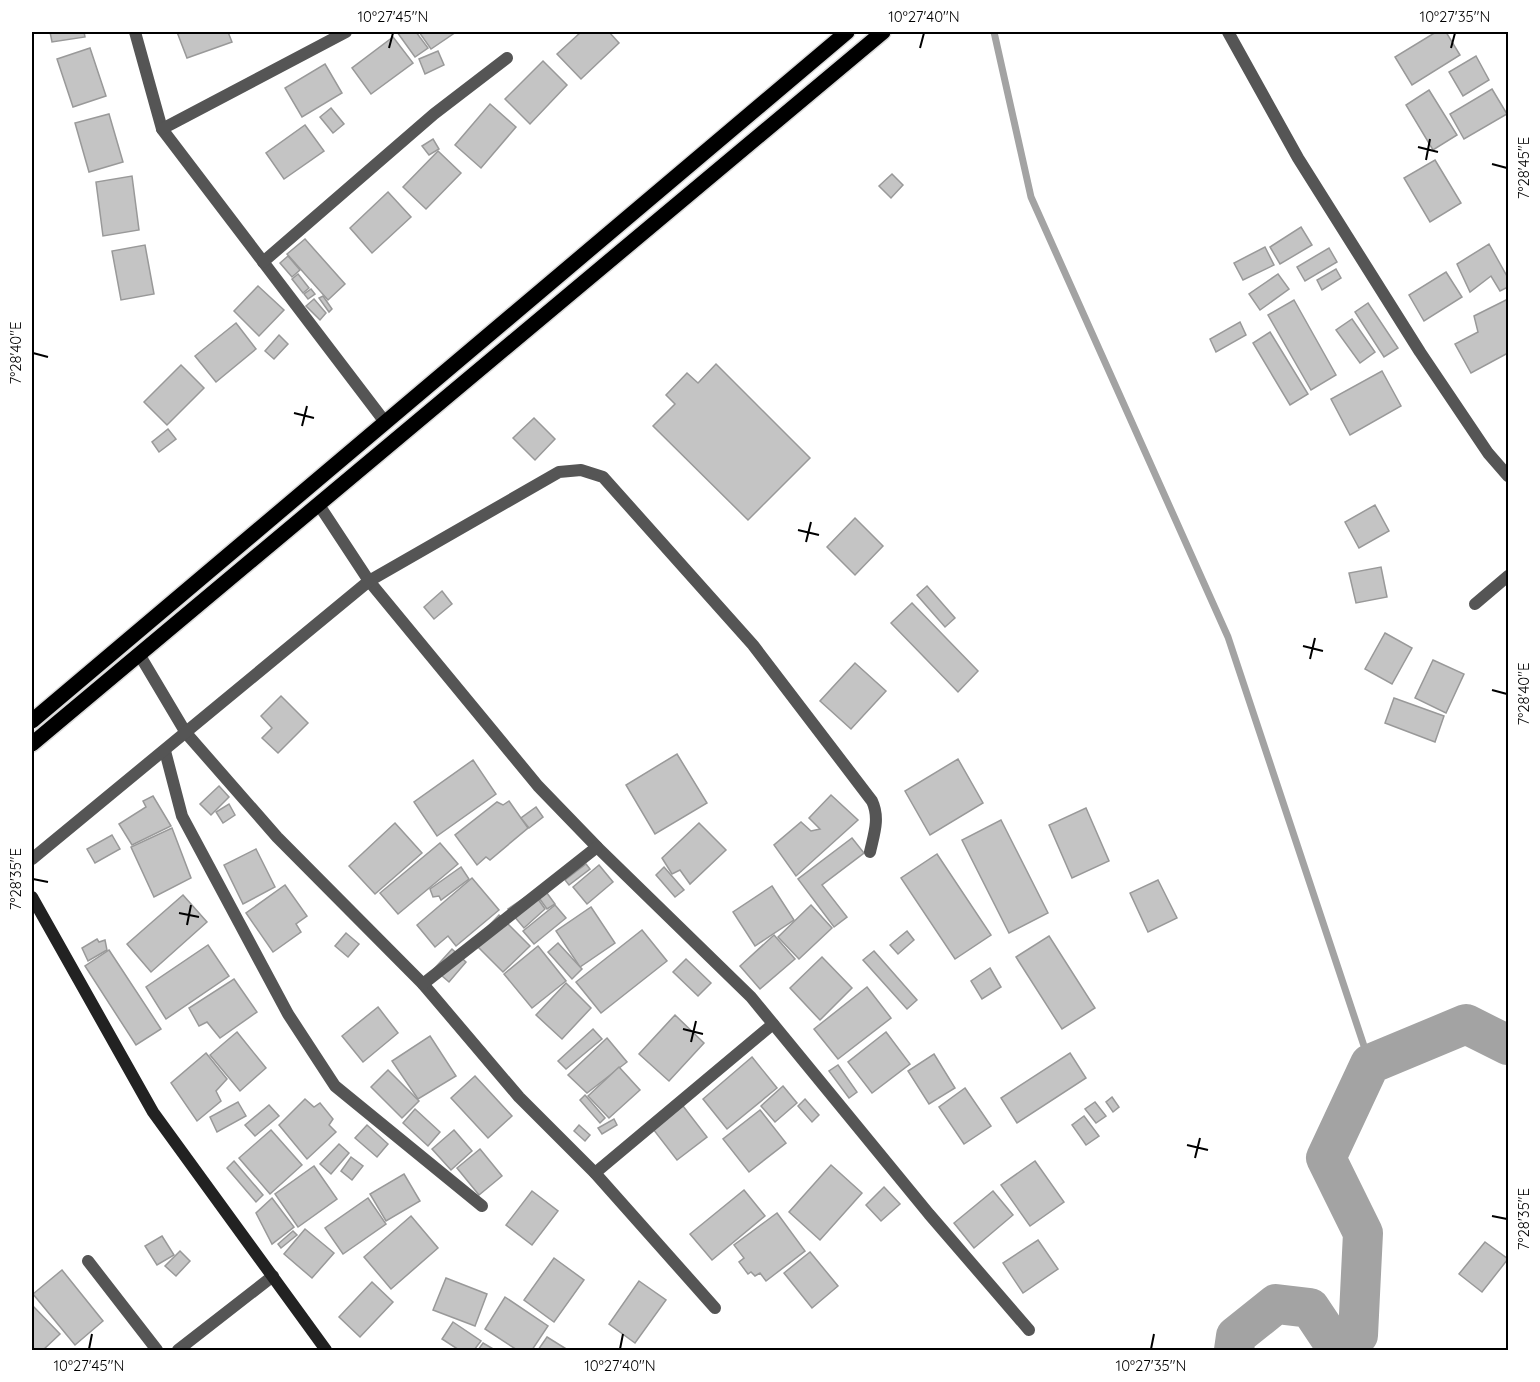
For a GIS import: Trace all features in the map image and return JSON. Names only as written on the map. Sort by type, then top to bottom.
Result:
[{"type":"main road","points":[[32,720],[848,32]]},
{"type":"main road","points":[[32,744],[883,32]]},
{"type":"street","points":[[135,32],[162,129],[385,422]]},
{"type":"street","points":[[162,129],[346,32]]},
{"type":"street","points":[[1228,32],[1298,158],[1414,342],[1488,453],[1509,476]]},
{"type":"street","points":[[263,262],[434,114],[507,58]]},
{"type":"street","points":[[32,859],[369,581],[558,472],[581,470],[603,477],[753,645],[872,801],[877,811],[876,828],[870,852]]},
{"type":"street","points":[[319,505],[369,581],[538,786],[597,848],[751,997],[1029,1330]]},
{"type":"street","points":[[1474,604],[1509,576]]},
{"type":"street","points":[[140,654],[186,733],[277,837],[423,984],[519,1097],[595,1173],[715,1308]]},
{"type":"street","points":[[165,751],[182,816],[288,1014],[335,1086],[482,1206]]},
{"type":"street","points":[[423,984],[597,848]]},
{"type":"street","points":[[32,897],[153,1112],[326,1350]]},
{"type":"street","points":[[595,1173],[773,1024]]},
{"type":"street","points":[[88,1261],[157,1350]]},
{"type":"street","points":[[178,1350],[273,1276]]},
{"type":"building","points":[[50,32],[84,32],[85,37],[52,42]]},
{"type":"building","points":[[177,32],[228,32],[232,42],[187,58]]},
{"type":"building","points":[[397,32],[416,32],[428,48],[415,57]]},
{"type":"building","points":[[419,32],[456,32],[431,49]]},
{"type":"building","points":[[581,32],[609,32],[619,43],[581,79],[557,54]]},
{"type":"building","points":[[1436,32],[1446,32],[1460,55],[1412,85],[1395,57]]},
{"type":"building","points":[[393,37],[413,63],[371,94],[352,68]]},
{"type":"building","points":[[90,48],[106,96],[73,107],[57,59]]},
{"type":"building","points":[[438,51],[444,65],[425,74],[419,59]]},
{"type":"building","points":[[1476,56],[1489,80],[1463,96],[1449,72]]},
{"type":"building","points":[[543,61],[567,85],[530,124],[505,99]]},
{"type":"building","points":[[325,64],[342,93],[302,117],[285,88]]},
{"type":"building","points":[[1492,89],[1507,114],[1464,139],[1450,114]]},
{"type":"building","points":[[1429,90],[1457,135],[1433,150],[1406,105]]},
{"type":"building","points":[[490,104],[516,127],[481,168],[455,145]]},
{"type":"building","points":[[331,108],[344,124],[333,133],[320,117]]},
{"type":"building","points":[[109,114],[123,162],[89,172],[75,123]]},
{"type":"building","points":[[305,125],[324,151],[284,179],[266,153]]},
{"type":"building","points":[[433,139],[439,149],[429,155],[422,146]]},
{"type":"building","points":[[438,151],[461,173],[426,209],[403,187]]},
{"type":"building","points":[[1435,160],[1461,203],[1430,222],[1404,178]]},
{"type":"building","points":[[892,174],[903,185],[891,198],[879,186]]},
{"type":"building","points":[[132,176],[139,230],[103,236],[96,182]]},
{"type":"building","points":[[388,192],[411,217],[372,253],[350,228]]},
{"type":"building","points":[[1301,227],[1312,245],[1280,264],[1270,247]]},
{"type":"building","points":[[305,239],[345,284],[328,300],[287,254]]},
{"type":"building","points":[[1489,244],[1508,278],[1508,287],[1500,291],[1491,276],[1470,292],[1457,264]]},
{"type":"building","points":[[145,245],[154,294],[121,300],[112,251]]},
{"type":"building","points":[[1265,247],[1274,265],[1243,280],[1234,263]]},
{"type":"building","points":[[1329,248],[1337,262],[1305,281],[1297,267]]},
{"type":"building","points":[[288,256],[300,270],[292,277],[280,263]]},
{"type":"building","points":[[1336,269],[1341,278],[1322,290],[1317,280]]},
{"type":"building","points":[[1446,272],[1462,297],[1424,321],[1409,295]]},
{"type":"building","points":[[298,274],[309,288],[303,293],[292,279]]},
{"type":"building","points":[[1278,274],[1289,289],[1260,310],[1249,294]]},
{"type":"building","points":[[258,286],[284,310],[259,336],[234,311]]},
{"type":"building","points":[[311,289],[315,294],[308,299],[304,294]]},
{"type":"building","points":[[323,296],[332,309],[329,312],[319,298]]},
{"type":"building","points":[[314,299],[326,313],[320,320],[306,306]]},
{"type":"building","points":[[1508,299],[1508,353],[1471,373],[1455,344],[1478,332],[1474,316]]},
{"type":"building","points":[[1294,300],[1336,375],[1311,390],[1268,315]]},
{"type":"building","points":[[1368,303],[1398,348],[1384,357],[1355,312]]},
{"type":"building","points":[[1352,319],[1375,352],[1360,363],[1336,330]]},
{"type":"building","points":[[1240,322],[1246,335],[1216,352],[1210,339]]},
{"type":"building","points":[[236,323],[256,349],[216,382],[195,356]]},
{"type":"building","points":[[1270,332],[1308,394],[1290,405],[1253,343]]},
{"type":"building","points":[[279,335],[288,344],[274,359],[265,351]]},
{"type":"building","points":[[716,364],[810,458],[748,520],[653,426],[675,404],[666,395],[687,373],[698,383]]},
{"type":"building","points":[[181,365],[204,388],[167,425],[144,402]]},
{"type":"building","points":[[1382,371],[1401,406],[1350,435],[1331,399]]},
{"type":"building","points":[[534,418],[555,439],[535,460],[513,438]]},
{"type":"building","points":[[168,429],[176,439],[159,452],[152,442]]},
{"type":"building","points":[[1375,505],[1389,531],[1359,548],[1345,522]]},
{"type":"building","points":[[855,518],[883,546],[855,575],[827,547]]},
{"type":"building","points":[[1381,567],[1387,597],[1356,603],[1349,573]]},
{"type":"building","points":[[927,586],[955,618],[945,627],[917,595]]},
{"type":"building","points":[[442,591],[452,604],[434,619],[424,607]]},
{"type":"building","points":[[912,603],[978,671],[958,692],[891,623]]},
{"type":"building","points":[[1385,633],[1412,648],[1392,684],[1365,669]]},
{"type":"building","points":[[1433,660],[1464,674],[1446,713],[1415,698]]},
{"type":"building","points":[[855,663],[886,691],[851,729],[820,701]]},
{"type":"building","points":[[281,696],[308,723],[278,753],[262,738],[272,728],[261,716]]},
{"type":"building","points":[[1394,698],[1444,716],[1435,742],[1385,723]]},
{"type":"building","points":[[677,754],[707,803],[655,834],[626,785]]},
{"type":"building","points":[[958,759],[983,803],[930,835],[905,791]]},
{"type":"building","points":[[473,760],[496,794],[437,836],[414,802]]},
{"type":"building","points":[[219,786],[229,797],[211,815],[200,804]]},
{"type":"building","points":[[831,795],[858,820],[796,876],[774,845],[801,822],[811,831],[820,829],[809,818]]},
{"type":"building","points":[[153,796],[171,826],[132,845],[119,824],[146,807],[143,801]]},
{"type":"building","points":[[509,801],[528,828],[490,860],[486,857],[477,865],[455,835],[497,802],[503,805]]},
{"type":"building","points":[[229,804],[235,815],[223,823],[216,812]]},
{"type":"building","points":[[536,807],[543,817],[529,828],[521,818]]},
{"type":"building","points":[[1086,808],[1109,861],[1072,878],[1049,825]]},
{"type":"building","points":[[1001,820],[1048,913],[1009,933],[962,840]]},
{"type":"building","points":[[395,823],[422,853],[375,894],[349,866]]},
{"type":"building","points":[[699,823],[726,850],[690,884],[680,870],[672,874],[662,858]]},
{"type":"building","points":[[172,828],[191,878],[154,897],[131,847]]},
{"type":"building","points":[[112,835],[120,849],[95,863],[87,849]]},
{"type":"building","points":[[852,838],[864,853],[822,885],[847,917],[834,927],[798,879]]},
{"type":"building","points":[[440,843],[458,864],[398,914],[380,893]]},
{"type":"building","points":[[256,849],[275,887],[243,904],[224,865]]},
{"type":"building","points":[[937,854],[991,935],[955,959],[901,878]]},
{"type":"building","points":[[586,864],[590,869],[569,885],[565,880]]},
{"type":"building","points":[[599,865],[613,882],[587,904],[573,887]]},
{"type":"building","points":[[461,867],[469,879],[441,900],[439,896],[433,897],[430,889]]},
{"type":"building","points":[[664,867],[684,890],[675,897],[656,875]]},
{"type":"building","points":[[472,878],[499,910],[456,946],[448,936],[435,947],[417,925]]},
{"type":"building","points":[[1158,880],[1177,918],[1148,932],[1130,893]]},
{"type":"building","points":[[285,885],[307,916],[296,924],[301,932],[273,952],[246,913]]},
{"type":"building","points":[[772,886],[794,920],[755,946],[733,912]]},
{"type":"building","points":[[544,889],[555,904],[547,909],[537,895]]},
{"type":"building","points":[[533,892],[545,909],[524,928],[508,909]]},
{"type":"building","points":[[183,895],[207,922],[151,972],[127,944]]},
{"type":"building","points":[[555,905],[566,918],[534,944],[523,931]]},
{"type":"building","points":[[811,905],[832,928],[799,959],[778,937]]},
{"type":"building","points":[[591,907],[615,943],[580,967],[556,931]]},
{"type":"building","points":[[499,915],[530,946],[503,972],[473,942]]},
{"type":"building","points":[[642,930],[667,961],[601,1013],[576,982]]},
{"type":"building","points":[[907,931],[914,940],[898,954],[890,945]]},
{"type":"building","points":[[346,933],[359,944],[348,957],[335,946]]},
{"type":"building","points":[[774,935],[795,959],[760,989],[740,966]]},
{"type":"building","points":[[1049,936],[1095,1008],[1062,1029],[1016,957]]},
{"type":"building","points":[[97,939],[99,942],[105,940],[107,950],[88,961],[82,948]]},
{"type":"building","points":[[558,943],[582,969],[572,979],[548,952]]},
{"type":"building","points":[[208,945],[229,976],[166,1019],[146,987]]},
{"type":"building","points":[[538,946],[566,981],[532,1008],[504,974]]},
{"type":"building","points":[[452,949],[466,962],[449,982],[434,969]]},
{"type":"building","points":[[109,950],[161,1029],[136,1045],[85,966]]},
{"type":"building","points":[[874,951],[917,1000],[907,1009],[863,960]]},
{"type":"building","points":[[822,957],[852,988],[820,1020],[790,988]]},
{"type":"building","points":[[686,959],[711,983],[698,996],[673,972]]},
{"type":"building","points":[[990,968],[1001,987],[982,999],[971,981]]},
{"type":"building","points":[[234,979],[257,1012],[220,1038],[207,1022],[199,1026],[189,1008]]},
{"type":"building","points":[[566,983],[591,1008],[562,1039],[536,1015]]},
{"type":"building","points":[[867,987],[891,1018],[838,1059],[814,1029]]},
{"type":"building","points":[[378,1007],[398,1033],[363,1062],[342,1036]]},
{"type":"building","points":[[675,1015],[704,1043],[669,1081],[639,1054]]},
{"type":"building","points":[[593,1029],[602,1039],[566,1069],[558,1061]]},
{"type":"building","points":[[237,1032],[266,1068],[240,1091],[210,1055]]},
{"type":"building","points":[[886,1032],[910,1064],[872,1093],[848,1062]]},
{"type":"building","points":[[430,1036],[456,1076],[418,1099],[392,1061]]},
{"type":"building","points":[[607,1038],[627,1062],[587,1093],[568,1075]]},
{"type":"building","points":[[206,1053],[227,1079],[216,1091],[221,1101],[197,1121],[171,1083]]},
{"type":"building","points":[[1070,1053],[1086,1078],[1017,1123],[1001,1098]]},
{"type":"building","points":[[934,1054],[955,1088],[929,1104],[908,1071]]},
{"type":"building","points":[[752,1057],[777,1088],[727,1129],[703,1099]]},
{"type":"building","points":[[838,1065],[857,1092],[849,1098],[829,1071]]},
{"type":"building","points":[[619,1067],[640,1090],[609,1118],[588,1096]]},
{"type":"building","points":[[388,1070],[419,1101],[402,1118],[371,1087]]},
{"type":"building","points":[[475,1076],[512,1116],[488,1138],[451,1098]]},
{"type":"building","points":[[783,1086],[797,1103],[775,1122],[761,1106]]},
{"type":"building","points":[[965,1088],[991,1126],[964,1144],[939,1107]]},
{"type":"building","points":[[585,1095],[605,1118],[600,1123],[580,1100]]},
{"type":"building","points":[[1112,1097],[1119,1107],[1113,1112],[1106,1102]]},
{"type":"building","points":[[305,1099],[314,1107],[320,1103],[333,1119],[329,1125],[336,1132],[307,1159],[279,1125]]},
{"type":"building","points":[[805,1099],[819,1115],[812,1122],[798,1106]]},
{"type":"building","points":[[238,1102],[246,1116],[217,1132],[210,1117]]},
{"type":"building","points":[[1095,1102],[1106,1116],[1096,1123],[1085,1109]]},
{"type":"building","points":[[269,1105],[279,1116],[255,1136],[245,1125]]},
{"type":"building","points":[[683,1106],[707,1137],[677,1160],[653,1129]]},
{"type":"building","points":[[415,1109],[440,1132],[428,1146],[403,1123]]},
{"type":"building","points":[[760,1110],[786,1143],[749,1172],[723,1139]]},
{"type":"building","points":[[1084,1116],[1099,1136],[1086,1145],[1072,1125]]},
{"type":"building","points":[[614,1119],[617,1125],[602,1134],[598,1128]]},
{"type":"building","points":[[367,1125],[388,1144],[377,1157],[355,1138]]},
{"type":"building","points":[[579,1125],[590,1135],[585,1141],[574,1131]]},
{"type":"building","points":[[271,1130],[302,1165],[270,1194],[239,1158]]},
{"type":"building","points":[[454,1130],[472,1151],[451,1170],[432,1149]]},
{"type":"building","points":[[339,1144],[349,1153],[331,1174],[320,1164]]},
{"type":"building","points":[[480,1149],[502,1176],[479,1195],[457,1168]]},
{"type":"building","points":[[351,1157],[363,1166],[352,1180],[341,1171]]},
{"type":"building","points":[[234,1161],[263,1195],[256,1202],[227,1168]]},
{"type":"building","points":[[1035,1161],[1064,1202],[1030,1226],[1001,1185]]},
{"type":"building","points":[[831,1165],[862,1193],[820,1240],[789,1212]]},
{"type":"building","points":[[314,1166],[337,1199],[298,1227],[275,1194]]},
{"type":"building","points":[[404,1174],[420,1201],[386,1221],[370,1194]]},
{"type":"building","points":[[884,1187],[900,1204],[881,1221],[866,1205]]},
{"type":"building","points":[[744,1190],[765,1216],[712,1260],[690,1234]]},
{"type":"building","points":[[532,1191],[558,1211],[532,1245],[506,1225]]},
{"type":"building","points":[[993,1191],[1013,1215],[974,1248],[954,1223]]},
{"type":"building","points":[[272,1198],[294,1227],[272,1244],[256,1213]]},
{"type":"building","points":[[368,1198],[386,1224],[343,1254],[325,1228]]},
{"type":"building","points":[[777,1213],[805,1251],[766,1281],[760,1273],[755,1276],[751,1272],[748,1274],[739,1262],[744,1258],[734,1245]]},
{"type":"building","points":[[411,1216],[438,1248],[391,1289],[364,1257]]},
{"type":"building","points":[[305,1229],[334,1253],[312,1278],[284,1254]]},
{"type":"building","points":[[293,1231],[297,1235],[281,1248],[278,1244]]},
{"type":"building","points":[[162,1236],[174,1255],[157,1265],[145,1246]]},
{"type":"building","points":[[1038,1240],[1058,1269],[1023,1293],[1003,1263]]},
{"type":"building","points":[[1485,1242],[1508,1259],[1482,1292],[1459,1274]]},
{"type":"building","points":[[180,1251],[190,1261],[176,1276],[165,1266]]},
{"type":"building","points":[[810,1252],[838,1286],[812,1308],[784,1273]]},
{"type":"building","points":[[554,1258],[584,1280],[554,1322],[524,1300]]},
{"type":"building","points":[[62,1270],[103,1321],[75,1345],[33,1294]]},
{"type":"building","points":[[446,1278],[487,1294],[475,1326],[433,1310]]},
{"type":"building","points":[[639,1281],[666,1300],[635,1343],[609,1324]]},
{"type":"building","points":[[372,1282],[393,1302],[360,1337],[339,1317]]},
{"type":"building","points":[[505,1297],[548,1326],[532,1350],[517,1350],[485,1329]]},
{"type":"building","points":[[32,1305],[60,1334],[43,1350],[32,1350]]},
{"type":"building","points":[[453,1322],[481,1341],[474,1350],[459,1350],[442,1339]]},
{"type":"building","points":[[547,1337],[568,1350],[538,1350]]},
{"type":"building","points":[[483,1343],[495,1350],[478,1350]]},
{"type":"waterway","points":[[994,32],[1031,197],[1228,637],[1370,1064]]},
{"type":"waterway","points":[[1234,1350],[1236,1336],[1276,1304],[1310,1308],[1330,1338],[1358,1335],[1363,1233],[1326,1158],[1370,1064],[1466,1024],[1508,1045]]}]
